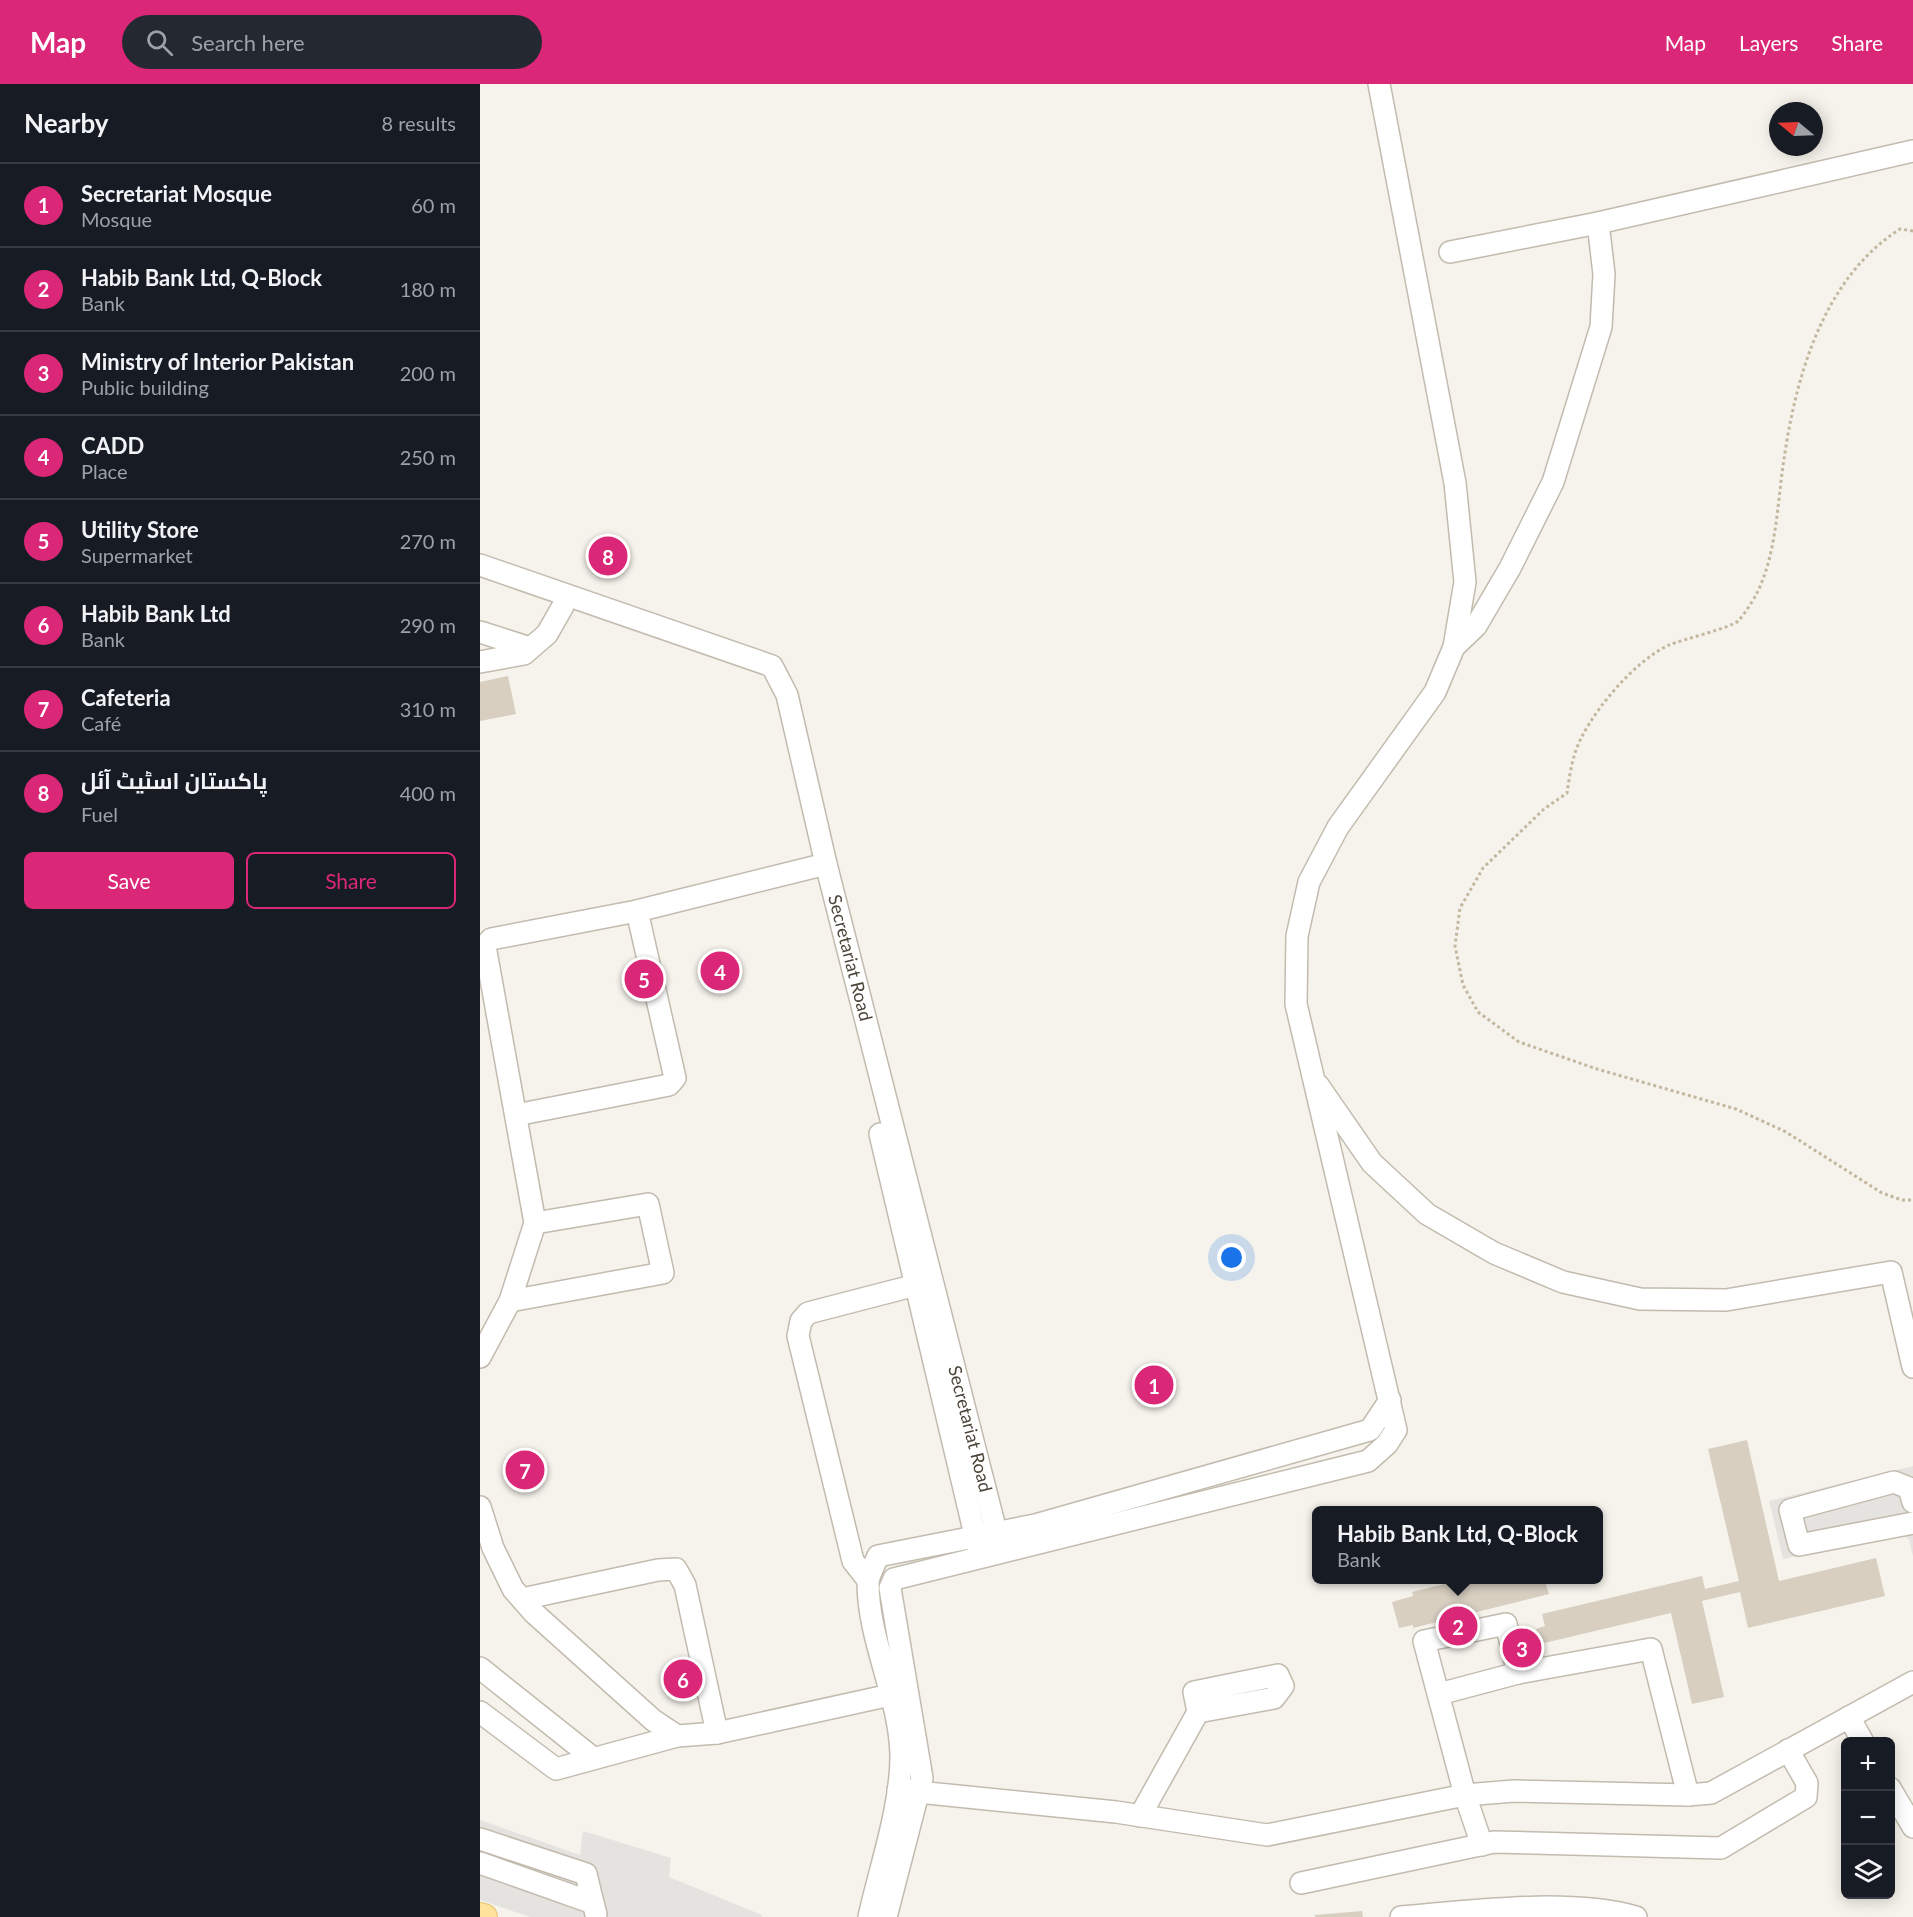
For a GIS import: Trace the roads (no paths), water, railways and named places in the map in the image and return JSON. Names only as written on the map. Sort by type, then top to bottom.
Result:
[{"type":"street","points":[[999,1542],[1368,1461],[1387,1444],[1396,1430],[1310,1074],[1296,1004],[1296,936],[1309,882],[1338,827],[1434,692],[1454,647],[1466,582],[1455,483],[1379,84]]},
{"type":"street","points":[[1450,252],[1598,223],[1913,150]]},
{"type":"street","points":[[1454,647],[1476,626],[1510,568],[1553,482],[1600,327],[1604,274],[1598,223]]},
{"type":"street","name":"Secretariat Road","points":[[480,566],[772,666],[787,695],[822,866],[978,1548]]},
{"type":"street","name":"Secretariat Road","points":[[480,578],[742,666],[771,685],[778,700],[999,1542]]},
{"type":"street","points":[[480,662],[524,654],[546,634],[563,606]]},
{"type":"street","points":[[480,632],[530,648]]},
{"type":"street","points":[[481,1353],[510,1301],[535,1223],[485,946],[491,939],[637,911],[822,866]]},
{"type":"street","points":[[516,1115],[669,1085],[675,1078],[637,911]]},
{"type":"street","points":[[1310,1074],[1372,1163],[1427,1214],[1494,1253],[1563,1282],[1640,1299],[1726,1300],[1891,1272],[1913,1367]]},
{"type":"street","points":[[510,1301],[663,1273],[648,1204],[535,1223]]},
{"type":"street","points":[[868,1580],[853,1561],[798,1336],[801,1321],[808,1313],[916,1285]]},
{"type":"street","points":[[886,1917],[908,1792],[901,1756],[900,1693],[890,1588],[894,1579],[978,1548],[1370,1430],[1390,1400]]},
{"type":"street","points":[[1913,1502],[1910,1488],[1894,1482],[1790,1510],[1799,1545],[1913,1523]]},
{"type":"street","points":[[480,1508],[502,1570],[522,1599],[653,1720],[677,1736]]},
{"type":"street","points":[[900,1693],[873,1619],[868,1580],[878,1557],[978,1548]]},
{"type":"street","points":[[522,1599],[658,1570],[676,1569],[685,1585],[717,1733]]},
{"type":"street","points":[[1482,1845],[1465,1795],[1424,1641],[1506,1624],[1518,1673]]},
{"type":"street","points":[[1439,1694],[1518,1673],[1651,1649],[1688,1795]]},
{"type":"street","points":[[480,1668],[593,1758]]},
{"type":"street","points":[[908,1792],[1140,1816],[1267,1835],[1465,1795],[1514,1791],[1688,1795],[1711,1793],[1913,1682]]},
{"type":"street","points":[[480,1712],[555,1769],[677,1736],[717,1733],[900,1693]]},
{"type":"street","points":[[1140,1816],[1198,1712]]},
{"type":"street","points":[[1849,1717],[1860,1737]]},
{"type":"street","points":[[1301,1883],[1494,1842],[1721,1848],[1806,1797],[1807,1783],[1788,1750]]},
{"type":"street","points":[[1892,1791],[1913,1827]]},
{"type":"street","points":[[869,1917],[908,1792]]},
{"type":"street","points":[[480,1839],[586,1874],[595,1910]]},
{"type":"street","points":[[480,1863],[595,1910]]},
{"type":"street","points":[[1401,1917],[1467,1911],[1566,1908],[1615,1911],[1636,1917]]},
{"type":"place","name":"پاکستان اسٹیٹ آئل","points":[[608,556]]},
{"type":"place","name":"CADD","points":[[720,971]]},
{"type":"place","name":"Utility Store","points":[[644,979]]},
{"type":"place","name":"Secretariat Mosque","points":[[1154,1385]]},
{"type":"place","name":"Cafeteria","points":[[525,1470]]},
{"type":"place","name":"Habib Bank Ltd, Q-Block","points":[[1458,1626]]},
{"type":"place","name":"Ministry of Interior Pakistan","points":[[1522,1648]]},
{"type":"place","name":"Habib Bank Ltd","points":[[683,1679]]}]
